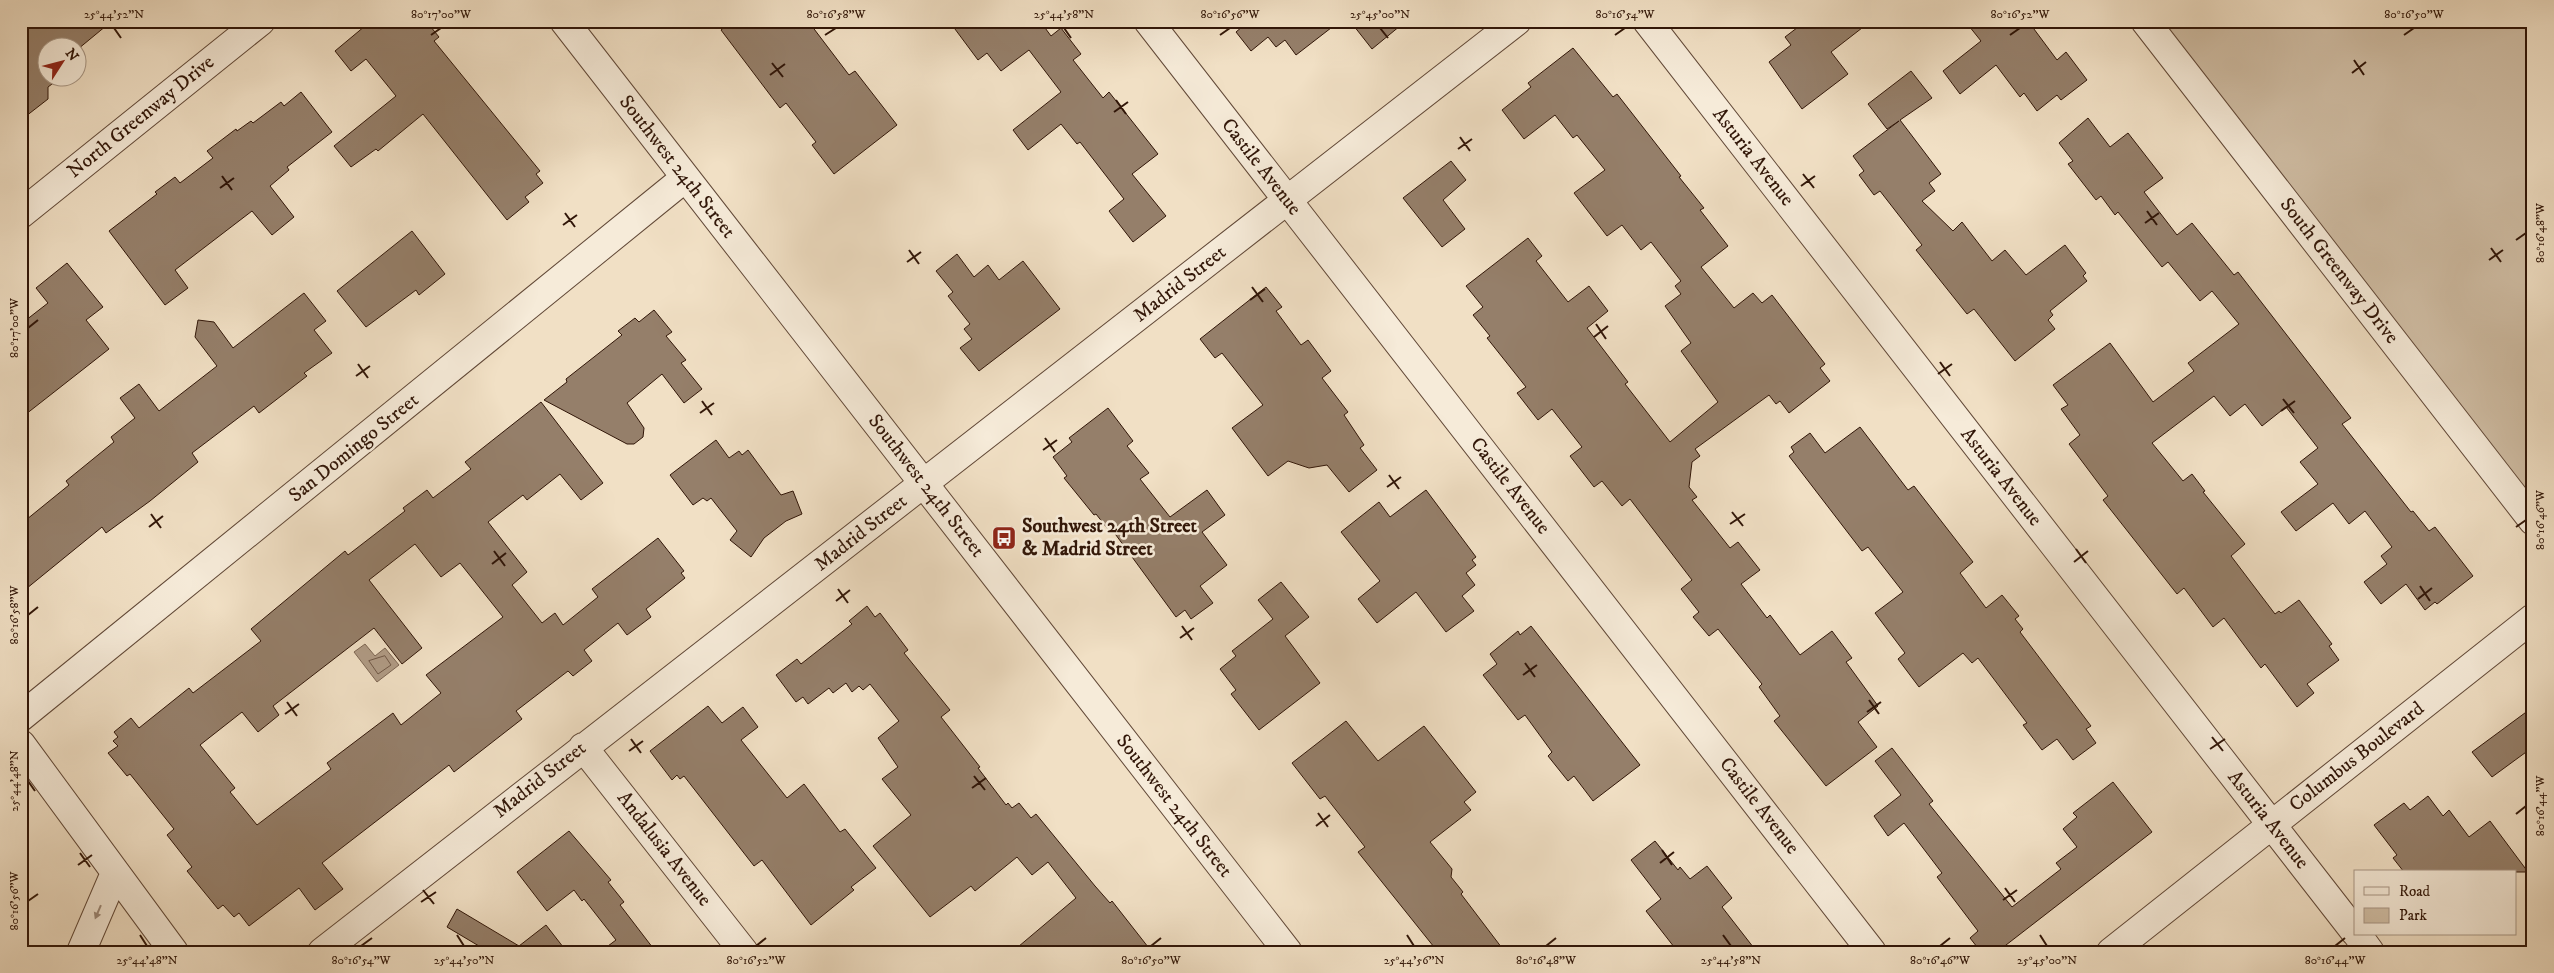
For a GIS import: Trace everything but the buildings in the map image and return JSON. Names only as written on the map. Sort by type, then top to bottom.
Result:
[{"type":"street","name":"North Greenway Drive","points":[[21,214],[261,21]]},
{"type":"street","name":"Southwest 24th Street","points":[[564,21],[1288,952]]},
{"type":"street","name":"Castile Avenue","points":[[1148,21],[1872,952]]},
{"type":"street","name":"Madrid Street","points":[[322,952],[583,747],[924,485],[1517,21]]},
{"type":"street","name":"Asturia Avenue","points":[[1647,21],[2354,930]]},
{"type":"street","name":"South Greenway Drive","points":[[2145,21],[2533,521]]},
{"type":"street","name":"San Domingo Street","points":[[21,717],[686,178]]},
{"type":"street","name":"Columbus Boulevard","points":[[2111,952],[2533,618]]},
{"type":"street","points":[[21,744],[174,952]]},
{"type":"street","name":"Andalusia Avenue","points":[[583,747],[744,952]]},
{"type":"street","points":[[81,952],[115,873]]},
{"type":"street","name":"Asturia Avenue","points":[[2358,936],[2370,952]]},
{"type":"green space","points":[[2160,21],[2533,21],[2533,501]]},
{"type":"water","points":[[365,644],[375,656],[385,648],[399,665],[377,682],[354,652]]},
{"type":"place","name":"Southwest 24th Street & Madrid Street","points":[[1004,538]]}]
